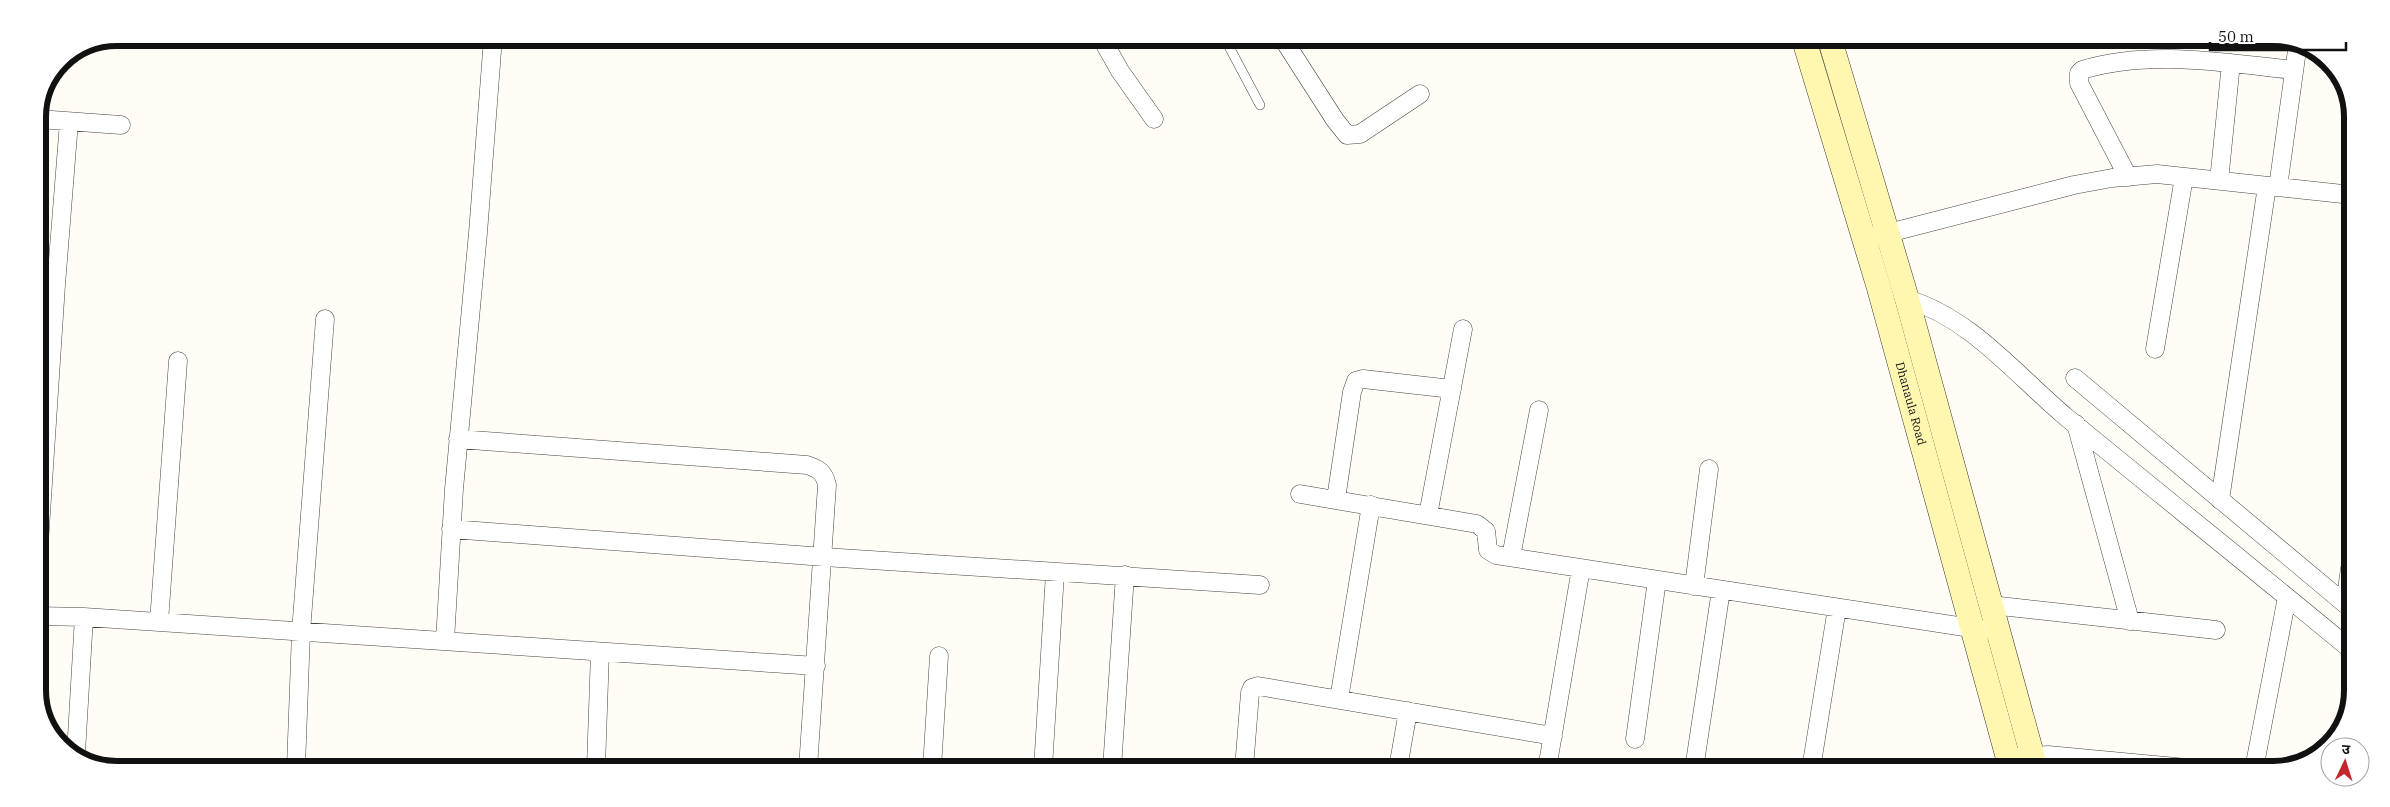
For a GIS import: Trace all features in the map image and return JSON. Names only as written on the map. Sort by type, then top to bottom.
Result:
[{"type":"street","points":[[446,641],[458,439],[478,232],[492,46]]},
{"type":"street","points":[[1106,46],[1120,71],[1154,119]]},
{"type":"street","points":[[1292,46],[1335,120],[1348,135],[1360,134],[1420,94]]},
{"type":"street","name":"Dhanaula Road","points":[[1806,46],[1864,239],[2008,761]]},
{"type":"street","name":"Dhanaula Road","points":[[1832,46],[1907,299],[2034,761]]},
{"type":"street","points":[[2220,500],[2297,51]]},
{"type":"street","points":[[2128,177],[2079,83],[2079,73],[2089,67],[2153,59],[2231,63],[2294,70]]},
{"type":"street","points":[[2218,181],[2231,63]]},
{"type":"street","points":[[46,120],[120,125]]},
{"type":"street","points":[[46,437],[69,122]]},
{"type":"street","points":[[1864,239],[2074,186],[2157,174],[2344,194]]},
{"type":"street","points":[[2155,349],[2184,177]]},
{"type":"street","points":[[46,284],[56,285]]},
{"type":"street","points":[[1907,299],[1928,305],[1953,319],[2076,424],[2344,644]]},
{"type":"street","points":[[296,761],[301,632],[325,319]]},
{"type":"street","points":[[1428,515],[1462,329]]},
{"type":"street","points":[[159,622],[178,361]]},
{"type":"street","points":[[2075,378],[2344,603]]},
{"type":"street","points":[[1336,500],[1352,392],[1356,381],[1363,379],[1452,389]]},
{"type":"street","points":[[1511,557],[1539,410]]},
{"type":"street","points":[[2076,424],[2130,621]]},
{"type":"street","points":[[458,439],[807,465],[818,468],[825,475],[827,485],[824,557],[809,761]]},
{"type":"street","points":[[1694,586],[1709,469]]},
{"type":"street","points":[[1300,494],[1481,525],[1487,534],[1488,550],[1496,555],[1999,632]]},
{"type":"street","points":[[1338,699],[1371,505]]},
{"type":"street","points":[[452,529],[824,557],[1055,573],[1125,575],[1260,586]]},
{"type":"street","points":[[1548,761],[1581,568]]},
{"type":"street","points":[[1043,761],[1055,573]]},
{"type":"street","points":[[1112,761],[1125,575]]},
{"type":"street","points":[[1635,739],[1656,580]]},
{"type":"street","points":[[1695,761],[1721,590]]},
{"type":"street","points":[[2256,761],[2287,597]]},
{"type":"street","points":[[1991,605],[2216,630]]},
{"type":"street","points":[[1813,761],[1837,608]]},
{"type":"street","points":[[46,616],[84,617],[816,666]]},
{"type":"street","points":[[76,748],[84,617]]},
{"type":"street","points":[[596,761],[600,652]]},
{"type":"street","points":[[932,761],[939,656]]},
{"type":"street","points":[[1245,761],[1252,688],[1258,686],[1553,736]]},
{"type":"street","points":[[1399,761],[1408,711]]},
{"type":"lane","points":[[1229,46],[1260,105]]}]
